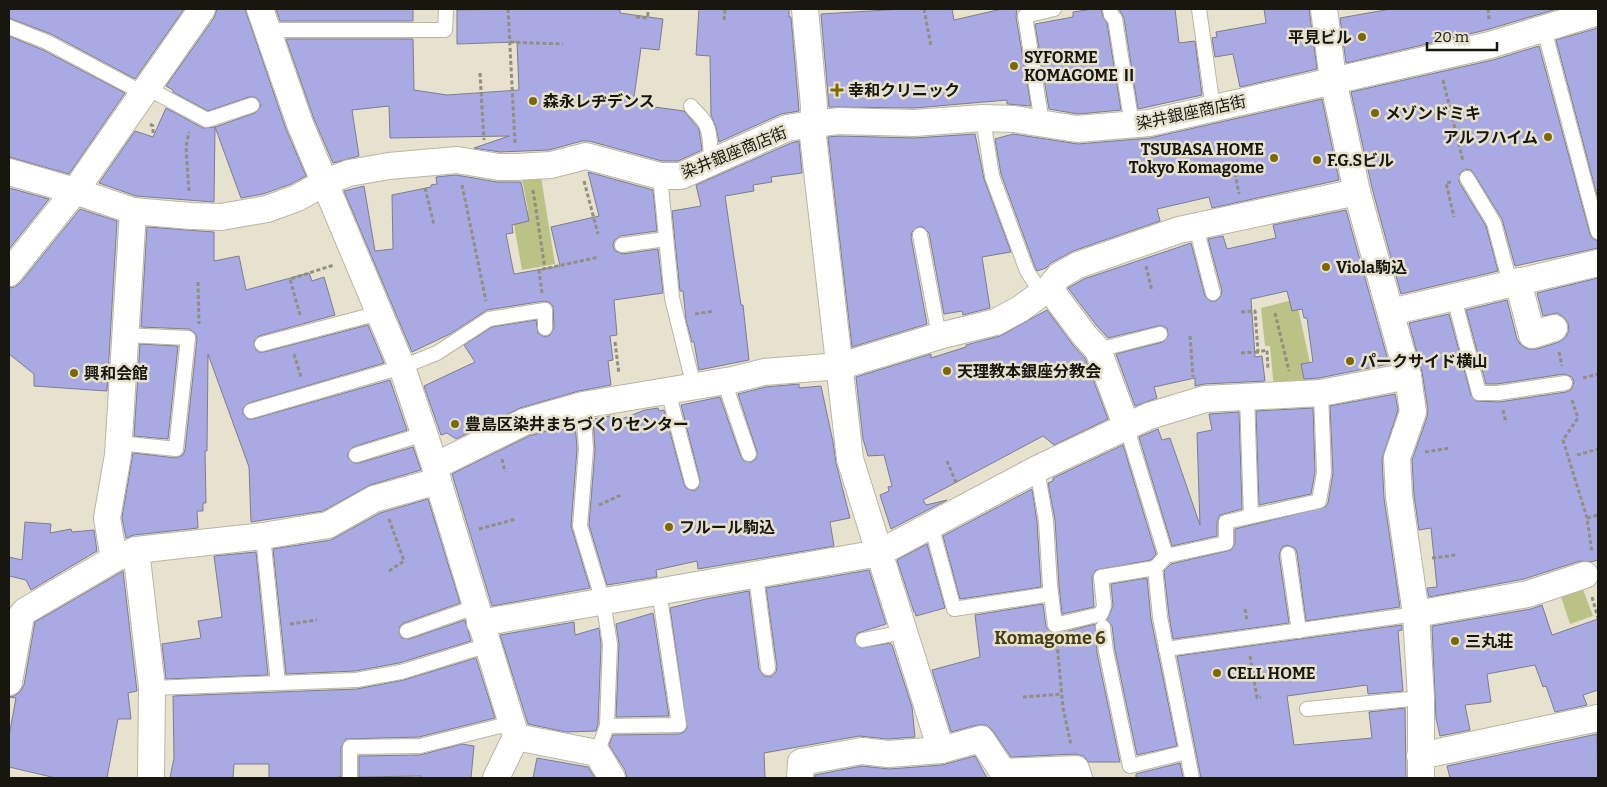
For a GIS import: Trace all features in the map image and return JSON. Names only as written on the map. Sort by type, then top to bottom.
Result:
[{"type":"street","points":[[9,273],[75,191],[202,9]]},
{"type":"street","points":[[805,9],[814,106],[813,136],[823,233],[841,366],[850,458],[941,750]]},
{"type":"street","points":[[1324,9],[1333,80],[1357,192],[1408,376],[1413,412],[1397,458],[1399,496],[1416,614],[1421,698],[1420,767],[1598,718]]},
{"type":"street","name":"染井銀座商店街","points":[[9,172],[75,191],[133,211],[221,217],[267,209],[297,198],[326,182],[349,173],[418,163],[457,160],[499,167],[551,165],[586,156],[660,176],[681,176],[787,128],[838,121],[914,123],[983,118],[1014,119],[1078,129],[1149,123],[1490,45],[1598,12]]},
{"type":"street","points":[[263,20],[300,124],[326,182],[402,367],[437,474],[454,536],[514,730],[496,778]]},
{"type":"street","points":[[9,682],[15,614],[25,611],[125,555],[264,536],[328,525],[374,499],[437,474],[524,422],[583,405],[694,387],[764,372],[841,366],[939,336],[996,322],[1020,310],[1046,291],[1058,276],[1078,265],[1179,230],[1357,192]]},
{"type":"street","points":[[133,211],[118,455],[107,518],[125,555],[152,688],[151,778]]},
{"type":"street","points":[[1391,312],[1598,263]]},
{"type":"street","points":[[1514,282],[1532,334],[1554,328]]},
{"type":"street","points":[[1046,291],[1098,350],[1126,425]]},
{"type":"street","points":[[481,625],[603,601],[756,576],[879,553],[1037,468],[1126,425],[1149,416],[1205,398],[1321,393],[1408,376]]},
{"type":"street","points":[[1416,614],[1528,594],[1586,575]]},
{"type":"street","points":[[514,730],[597,752],[612,778]]},
{"type":"street","points":[[800,778],[801,762],[862,750],[888,754],[941,750],[981,739],[1000,775],[1078,774]]},
{"type":"lane","points":[[263,20],[446,30],[446,9]]},
{"type":"lane","points":[[1042,123],[1025,16],[1054,9]]},
{"type":"lane","points":[[1110,9],[1115,20],[1132,125]]},
{"type":"lane","points":[[1199,9],[1213,108]]},
{"type":"lane","points":[[9,27],[47,42],[207,120],[252,105]]},
{"type":"lane","points":[[1544,29],[1598,232]]},
{"type":"lane","points":[[691,106],[704,121],[708,129],[709,151],[712,162]]},
{"type":"lane","points":[[983,118],[992,176],[1027,271],[1046,291]]},
{"type":"lane","points":[[660,176],[672,298],[694,387]]},
{"type":"lane","points":[[1467,178],[1494,223],[1514,282]]},
{"type":"lane","points":[[1196,227],[1213,293]]},
{"type":"lane","points":[[920,236],[939,336]]},
{"type":"lane","points":[[622,245],[666,239]]},
{"type":"lane","points":[[1454,298],[1479,393],[1498,393],[1565,384]]},
{"type":"lane","points":[[251,411],[402,367],[437,353],[489,319],[545,310],[545,328]]},
{"type":"lane","points":[[262,344],[379,313]]},
{"type":"lane","points":[[1098,350],[1160,334]]},
{"type":"lane","points":[[119,443],[176,449],[188,338],[124,335]]},
{"type":"lane","points":[[724,381],[749,454]]},
{"type":"lane","points":[[668,391],[692,482]]},
{"type":"lane","points":[[1187,752],[1130,766],[1106,651],[1102,621],[1104,606],[1101,577],[1155,568],[1166,556],[1226,543],[1226,522],[1319,501],[1324,473],[1321,393]]},
{"type":"lane","points":[[1251,516],[1270,395]]},
{"type":"lane","points":[[583,405],[586,449],[580,526],[603,601],[610,644],[607,726],[597,752]]},
{"type":"lane","points":[[1126,425],[1166,556]]},
{"type":"lane","points":[[356,455],[424,434]]},
{"type":"lane","points":[[1037,468],[1046,521],[1055,625],[1102,621]]},
{"type":"lane","points":[[931,525],[954,609],[1051,594]]},
{"type":"lane","points":[[264,536],[278,683]]},
{"type":"lane","points":[[1288,554],[1299,631]]},
{"type":"lane","points":[[1155,568],[1160,617],[1192,778]]},
{"type":"lane","points":[[756,576],[768,668]]},
{"type":"lane","points":[[607,726],[679,725],[659,591]]},
{"type":"lane","points":[[1166,650],[1416,614]]},
{"type":"lane","points":[[407,631],[481,625]]},
{"type":"lane","points":[[152,688],[356,680],[401,672],[481,625]]},
{"type":"lane","points":[[863,640],[903,632]]},
{"type":"lane","points":[[1307,709],[1421,698]]},
{"type":"lane","points":[[350,778],[350,747],[420,746],[514,730]]},
{"type":"path","points":[[508,9],[523,166],[545,269]]},
{"type":"path","points":[[636,17],[647,18],[649,9]]},
{"type":"path","points":[[724,20],[725,9]]},
{"type":"path","points":[[924,9],[932,46]]},
{"type":"path","points":[[510,42],[563,44]]},
{"type":"path","points":[[1437,57],[1467,178]]},
{"type":"path","points":[[480,73],[486,164]]},
{"type":"path","points":[[190,131],[186,147],[191,216]]},
{"type":"path","points":[[578,158],[598,234]]},
{"type":"path","points":[[457,160],[489,319]]},
{"type":"path","points":[[418,163],[434,225]]},
{"type":"path","points":[[545,310],[539,270],[599,257]]},
{"type":"path","points":[[305,333],[290,279],[356,258]]},
{"type":"path","points":[[188,338],[199,332],[198,282]]},
{"type":"path","points":[[1241,312],[1255,310],[1258,352]]},
{"type":"path","points":[[1270,395],[1275,313]]},
{"type":"path","points":[[1554,328],[1565,384],[1578,418],[1563,440],[1587,518],[1596,572],[1586,575]]},
{"type":"path","points":[[1190,336],[1194,402]]},
{"type":"path","points":[[288,337],[307,395]]},
{"type":"path","points":[[615,342],[621,400]]},
{"type":"path","points":[[1241,353],[1267,350],[1270,395]]},
{"type":"path","points":[[1577,455],[1598,449]]},
{"type":"path","points":[[381,497],[404,561],[390,571]]},
{"type":"path","points":[[1587,518],[1598,515]]},
{"type":"path","points":[[454,536],[516,519]]},
{"type":"path","points":[[272,627],[317,620]]},
{"type":"path","points":[[1055,625],[1063,708],[1078,774]]},
{"type":"path","points":[[1247,638],[1257,698],[1261,697]]},
{"type":"path","points":[[1023,697],[1062,694]]},
{"type":"green space","points":[[541,177],[555,264],[522,270],[512,213],[528,210],[522,179]]},
{"type":"green space","points":[[1296,299],[1315,386],[1274,389],[1270,346],[1265,346],[1261,308]]},
{"type":"green space","points":[[1582,587],[1593,616],[1570,624],[1560,594]]},
{"type":"building","points":[[9,9],[184,9],[135,79],[51,34],[9,18]]},
{"type":"building","points":[[217,9],[245,9],[286,129],[306,176],[291,184],[263,194],[241,198],[215,127],[255,113],[261,106],[258,99],[249,97],[208,111],[173,92],[173,90],[166,86],[214,18]]},
{"type":"building","points":[[276,9],[413,9],[413,21],[280,21]]},
{"type":"building","points":[[620,9],[620,13],[663,19],[659,50],[641,48],[633,104],[684,111],[699,129],[702,150],[678,161],[662,161],[589,141],[582,141],[549,150],[500,152],[474,148],[509,136],[390,138],[389,106],[352,110],[359,156],[333,163],[314,119],[286,39],[413,39],[414,90],[447,95],[519,90],[517,42],[457,44],[457,10]]},
{"type":"building","points":[[699,9],[789,9],[799,111],[781,114],[719,142],[711,115],[710,56],[696,55]]},
{"type":"building","points":[[903,9],[952,9],[954,20],[1002,9],[1017,9],[1016,17],[1031,106],[1007,104],[1007,100],[914,108],[829,107],[821,14]]},
{"type":"building","points":[[1101,9],[1107,23],[1121,110],[1078,114],[1049,109],[1035,24],[1073,17],[1073,12]]},
{"type":"building","points":[[1119,9],[1175,9],[1179,43],[1195,41],[1202,95],[1138,109],[1124,18]]},
{"type":"building","points":[[1264,9],[1309,9],[1317,69],[1240,87],[1233,54],[1215,57],[1212,38],[1217,37],[1216,32],[1266,23]]},
{"type":"building","points":[[1391,9],[1557,9],[1486,30],[1346,63],[1340,18]]},
{"type":"building","points":[[1598,28],[1598,199],[1556,40]]},
{"type":"building","points":[[9,36],[43,50],[125,93],[69,174],[9,157]]},
{"type":"building","points":[[1539,46],[1590,234],[1592,238],[1598,241],[1598,248],[1515,266],[1502,219],[1474,174],[1471,170],[1466,169],[1460,173],[1459,182],[1486,226],[1498,271],[1401,294],[1372,188],[1351,92],[1493,60]]},
{"type":"building","points":[[1322,99],[1339,180],[1212,208],[1209,197],[1157,209],[1160,221],[1073,251],[1051,263],[1046,268],[1037,271],[1001,174],[995,139],[1013,134],[1078,144],[1150,138]]},
{"type":"building","points":[[166,108],[203,128],[215,127],[214,202],[136,196],[99,183],[135,131],[153,137]]},
{"type":"building","points":[[975,134],[984,179],[1011,252],[982,257],[990,308],[963,315],[962,311],[944,314],[929,233],[923,227],[918,227],[912,232],[911,237],[927,324],[852,347],[828,137],[914,138]]},
{"type":"building","points":[[799,141],[802,173],[771,177],[772,182],[753,185],[754,191],[725,196],[741,305],[743,305],[749,360],[699,370],[694,342],[692,342],[686,320],[683,291],[680,291],[672,211],[701,206],[696,185]]},
{"type":"building","points":[[588,172],[653,190],[657,231],[620,236],[614,241],[613,246],[615,251],[623,254],[658,249],[663,293],[614,300],[617,335],[610,336],[613,360],[608,361],[611,385],[579,391],[520,408],[456,439],[447,433],[441,435],[424,386],[475,362],[464,345],[492,327],[536,320],[538,333],[545,337],[550,335],[554,328],[553,306],[549,302],[544,301],[487,310],[450,334],[412,352],[344,191],[364,186],[375,251],[393,249],[392,195],[431,187],[431,185],[437,184],[436,177],[456,175],[497,182],[521,182],[529,221],[512,225],[513,233],[506,234],[514,274],[560,266],[551,227],[599,216]]},
{"type":"building","points":[[9,188],[49,199],[9,249]]},
{"type":"building","points":[[80,209],[117,221],[107,391],[34,386],[34,374],[9,354],[9,288],[15,287],[21,282]]},
{"type":"building","points":[[1346,210],[1389,364],[1319,378],[1304,379],[1301,364],[1313,362],[1307,318],[1304,318],[1302,309],[1292,311],[1287,291],[1251,299],[1255,357],[1262,356],[1265,381],[1195,386],[1195,378],[1154,387],[1157,398],[1135,406],[1116,354],[1163,342],[1168,336],[1167,328],[1158,326],[1108,338],[1068,288],[1084,279],[1191,243],[1205,296],[1210,301],[1216,301],[1221,296],[1222,291],[1208,239],[1223,236],[1227,249],[1276,238],[1273,225]]},
{"type":"building","points":[[147,227],[214,232],[214,261],[239,256],[246,290],[309,273],[312,281],[324,277],[335,315],[259,336],[254,341],[256,350],[264,352],[368,325],[384,363],[249,403],[243,408],[243,414],[248,419],[253,419],[390,380],[407,430],[353,447],[348,453],[348,458],[354,463],[359,463],[413,447],[421,470],[370,485],[323,511],[251,522],[249,467],[208,354],[207,451],[205,451],[206,503],[203,503],[203,511],[197,511],[198,528],[134,535],[126,538],[122,518],[133,453],[176,458],[183,455],[185,450],[197,339],[196,334],[189,329],[141,327]]},
{"type":"building","points":[[1598,278],[1598,560],[1591,562],[1580,561],[1524,579],[1429,597],[1427,588],[1437,587],[1431,528],[1419,530],[1412,460],[1428,410],[1422,372],[1409,323],[1449,314],[1471,395],[1476,401],[1499,402],[1566,392],[1571,390],[1574,382],[1572,377],[1564,374],[1486,384],[1466,310],[1507,300],[1517,339],[1521,345],[1528,349],[1537,349],[1559,342],[1565,338],[1569,331],[1568,323],[1564,317],[1557,313],[1543,316],[1537,293]]},
{"type":"building","points":[[1047,310],[1085,358],[1108,419],[1054,445],[1043,436],[923,500],[926,505],[947,500],[891,529],[880,495],[889,491],[888,487],[892,486],[884,455],[868,456],[863,439],[856,377],[931,354],[931,358],[966,347],[966,345],[1000,336]]},
{"type":"building","points":[[140,344],[178,346],[168,439],[134,436]]},
{"type":"building","points":[[799,384],[799,388],[821,386],[836,463],[850,518],[830,522],[834,546],[698,569],[697,561],[656,570],[657,577],[607,585],[589,525],[595,450],[593,419],[615,415],[616,421],[645,410],[658,408],[659,411],[664,410],[684,484],[686,488],[694,491],[698,488],[700,480],[681,405],[720,397],[741,457],[744,461],[751,462],[756,459],[757,452],[738,394],[766,387]]},
{"type":"building","points":[[1395,394],[1398,410],[1382,459],[1384,498],[1400,607],[1306,621],[1297,553],[1295,548],[1287,545],[1282,547],[1279,555],[1289,623],[1173,639],[1164,571],[1171,564],[1231,550],[1235,543],[1235,529],[1325,507],[1328,503],[1333,473],[1330,406]]},
{"type":"building","points":[[1313,408],[1315,472],[1311,494],[1259,505],[1256,411]]},
{"type":"building","points":[[1239,412],[1242,509],[1220,515],[1217,522],[1217,536],[1172,546],[1139,437],[1158,429],[1162,440],[1170,438],[1200,525],[1197,433],[1212,430],[1209,414]]},
{"type":"building","points":[[575,423],[577,449],[571,526],[590,588],[492,606],[452,474],[529,436]]},
{"type":"building","points":[[1123,445],[1156,554],[1151,560],[1096,570],[1092,577],[1094,607],[1062,614],[1055,520],[1048,483],[1053,481],[1053,478]]},
{"type":"building","points":[[1032,489],[1037,522],[1041,587],[960,599],[943,536]]},
{"type":"building","points":[[428,499],[460,603],[404,623],[400,626],[399,633],[402,638],[409,639],[465,620],[471,641],[399,663],[355,671],[286,674],[273,549],[331,540],[380,513]]},
{"type":"building","points":[[25,522],[51,524],[50,533],[71,529],[72,532],[94,530],[97,551],[31,590],[26,580],[9,576],[9,557],[22,560]]},
{"type":"building","points":[[927,544],[945,608],[916,616],[897,560]]},
{"type":"building","points":[[256,552],[268,675],[166,679],[162,644],[201,638],[198,621],[222,617],[214,556]]},
{"type":"building","points":[[869,570],[886,624],[858,633],[855,642],[861,648],[890,643],[892,645],[912,707],[915,737],[888,739],[859,736],[764,753],[765,778],[627,778],[625,770],[609,745],[613,735],[679,734],[687,728],[670,608],[749,591],[759,669],[764,676],[770,677],[776,672],[777,667],[766,588]]},
{"type":"building","points":[[123,571],[137,691],[128,693],[131,719],[118,719],[107,778],[56,778],[9,767],[9,736],[16,698],[9,697],[20,692],[24,685],[35,622]]},
{"type":"building","points":[[1147,578],[1151,619],[1177,746],[1137,755],[1115,650],[1112,626],[1107,620],[1113,606],[1111,584]]},
{"type":"building","points":[[1043,604],[1046,627],[1052,633],[1057,634],[1095,624],[1097,653],[1120,762],[1088,762],[1084,756],[1075,754],[1011,757],[987,725],[977,725],[951,732],[932,670],[980,657],[975,615]]},
{"type":"building","points":[[1542,605],[1552,635],[1598,619],[1598,690],[1583,695],[1587,705],[1555,712],[1546,686],[1543,687],[1535,665],[1487,674],[1491,702],[1465,705],[1470,730],[1440,736],[1436,718],[1432,626],[1531,609]]},
{"type":"building","points":[[653,613],[669,716],[616,717],[619,644],[616,624]]},
{"type":"building","points":[[574,622],[575,635],[599,628],[601,645],[598,724],[596,731],[566,732],[528,724],[500,635]]},
{"type":"building","points":[[1402,625],[1402,630],[1398,631],[1403,691],[1368,694],[1367,685],[1287,696],[1294,745],[1372,738],[1369,712],[1405,708],[1406,778],[1201,778],[1177,656]]},
{"type":"building","points":[[476,658],[495,718],[419,737],[346,739],[341,747],[341,777],[338,778],[269,778],[269,764],[234,764],[233,778],[170,778],[174,758],[173,696],[357,689],[404,680]]},
{"type":"building","points":[[1597,734],[1598,778],[1450,778],[1447,766]]},
{"type":"building","points":[[462,744],[474,746],[471,778],[420,778],[421,776],[359,777],[359,756],[420,755]]},
{"type":"building","points":[[975,756],[987,778],[815,778],[815,775],[862,766],[889,769],[942,765]]},
{"type":"building","points":[[537,758],[588,767],[595,778],[533,778]]},
{"type":"building","points":[[1180,763],[1183,778],[1136,778],[1136,774]]},
{"type":"place","name":"平見ビル","points":[[1362,37]]},
{"type":"place","name":"SYFORME KOMAGOME Ⅱ","points":[[1014,66]]},
{"type":"place","name":"幸和クリニック","points":[[837,90]]},
{"type":"place","name":"森永レヂデンス","points":[[533,101]]},
{"type":"place","name":"メゾンドミキ","points":[[1375,113]]},
{"type":"place","name":"アルフハイム","points":[[1548,137]]},
{"type":"place","name":"TSUBASA HOME Tokyo Komagome","points":[[1274,158]]},
{"type":"place","name":"F.G.Sビル","points":[[1317,160]]},
{"type":"place","name":"Viola駒込","points":[[1326,267]]},
{"type":"place","name":"パークサイド横山","points":[[1350,361]]},
{"type":"place","name":"天理教本銀座分教会","points":[[947,371]]},
{"type":"place","name":"興和会館","points":[[74,373]]},
{"type":"place","name":"豊島区染井まちづくりセンター","points":[[455,424]]},
{"type":"place","name":"フルール駒込","points":[[669,527]]},
{"type":"place","name":"三丸荘","points":[[1455,641]]},
{"type":"place","name":"CELL HOME","points":[[1217,673]]},
{"type":"district","name":"Komagome 6","points":[[1050,638]]}]
